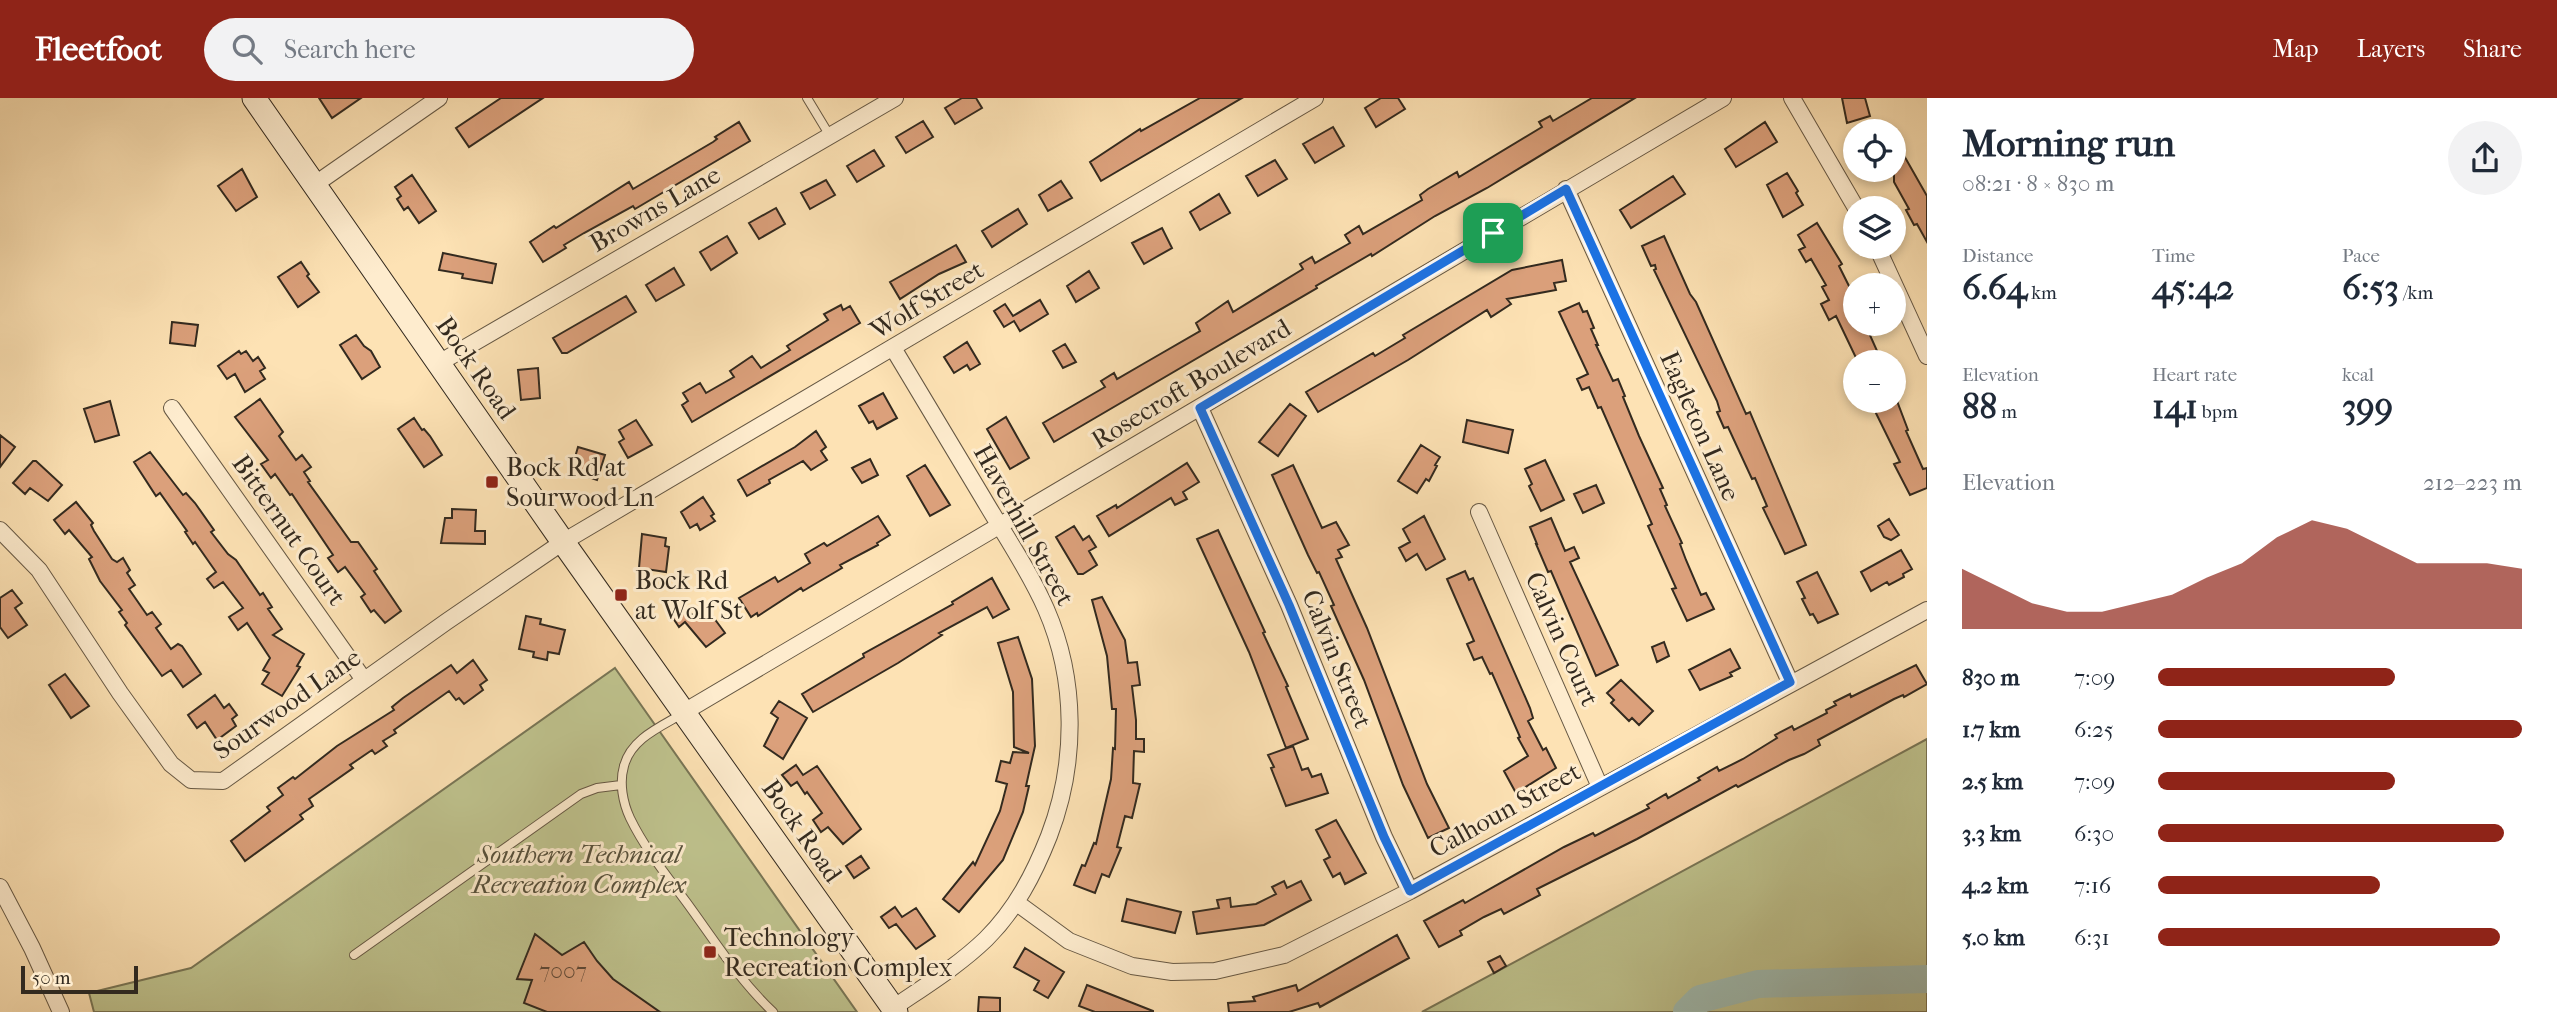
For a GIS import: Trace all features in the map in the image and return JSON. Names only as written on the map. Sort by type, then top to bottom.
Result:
[{"type":"main road","name":"Bock Road","points":[[254,98],[892,1011]]},
{"type":"street","points":[[314,185],[439,98]]},
{"type":"street","name":"Browns Lane","points":[[439,363],[895,98]]},
{"type":"street","name":"Wolf Street","points":[[562,542],[1315,98]]},
{"type":"street","name":"Rosecroft Boulevard","points":[[684,712],[1723,98]]},
{"type":"street","points":[[1793,98],[1849,196]]},
{"type":"street","name":"Eagleton Lane","points":[[1566,189],[1790,682]]},
{"type":"street","points":[[1883,259],[1927,356]]},
{"type":"street","name":"Haverhill Street","points":[[892,1011],[962,960],[988,937],[1017,904],[1041,858],[1058,814],[1068,763],[1070,715],[1064,667],[1053,626],[1039,594],[893,348]]},
{"type":"street","name":"Bitternut Court","points":[[172,408],[364,680]]},
{"type":"street","name":"Calvin Street","points":[[1200,408],[1289,605],[1384,837],[1410,891]]},
{"type":"street","name":"Calvin Court","points":[[1479,512],[1600,787]]},
{"type":"street","name":"Sourwood Lane","points":[[0,530],[39,569],[157,746],[177,770],[191,780],[219,782],[228,779],[285,735],[562,542]]},
{"type":"street","name":"Calhoun Street","points":[[1017,904],[1069,941],[1114,960],[1155,970],[1195,973],[1241,967],[1284,955],[1410,891],[1790,682],[1927,610]]},
{"type":"street","points":[[0,887],[32,947],[61,1012]]},
{"type":"lane","points":[[807,98],[830,136]]},
{"type":"lane","points":[[684,712],[648,734],[631,751],[624,766],[621,785],[629,816],[642,841],[736,971],[773,1012]]},
{"type":"lane","points":[[354,955],[581,794],[597,788],[621,785]]},
{"type":"green space","name":"Southern Technical Recreation Complex","points":[[615,668],[857,1012],[94,1012],[89,993],[191,968]]},
{"type":"green space","points":[[1927,739],[1927,1012],[1422,1012]]},
{"type":"building","points":[[319,98],[361,98],[332,118]]},
{"type":"building","points":[[501,98],[543,98],[469,147],[456,128]]},
{"type":"building","points":[[962,98],[976,98],[982,108],[955,124],[945,108]]},
{"type":"building","points":[[1200,98],[1242,98],[1101,181],[1090,162],[1140,129],[1141,131]]},
{"type":"building","points":[[1381,98],[1398,98],[1405,109],[1376,127],[1365,108]]},
{"type":"building","points":[[1592,98],[1635,98],[1054,442],[1043,423],[1105,387],[1101,381],[1114,373],[1117,379],[1200,331],[1196,323],[1228,301],[1233,312],[1303,269],[1300,264],[1312,257],[1315,263],[1350,243],[1345,235],[1359,226],[1363,234],[1422,200],[1420,195],[1428,189],[1457,172],[1459,177],[1542,127],[1539,122],[1550,116],[1553,121]]},
{"type":"building","points":[[1842,98],[1865,98],[1870,116],[1846,119]]},
{"type":"building","points":[[923,121],[933,137],[906,153],[896,137]]},
{"type":"building","points":[[739,122],[750,141],[635,209],[633,206],[584,233],[543,262],[530,242],[629,182],[633,189],[713,142],[717,139],[715,137]]},
{"type":"building","points":[[1765,122],[1777,142],[1736,167],[1725,149]]},
{"type":"building","points":[[1333,127],[1344,146],[1315,163],[1303,144]]},
{"type":"building","points":[[874,150],[884,166],[857,182],[847,166]]},
{"type":"building","points":[[1906,159],[1927,196],[1927,242],[1906,210],[1909,209],[1906,196],[1902,196],[1894,182],[1906,182]]},
{"type":"building","points":[[1275,160],[1287,179],[1258,196],[1246,176]]},
{"type":"building","points":[[242,169],[257,197],[236,211],[218,186]]},
{"type":"building","points":[[1787,173],[1803,205],[1783,217],[1767,185]]},
{"type":"building","points":[[412,175],[436,211],[419,223],[408,207],[404,210],[397,199],[401,196],[395,187]]},
{"type":"building","points":[[1673,176],[1685,194],[1631,228],[1620,210]]},
{"type":"building","points":[[826,180],[835,195],[810,209],[801,193]]},
{"type":"building","points":[[1061,181],[1072,198],[1048,211],[1039,195]]},
{"type":"building","points":[[1219,194],[1230,213],[1200,230],[1190,212]]},
{"type":"building","points":[[776,208],[785,224],[759,239],[749,223]]},
{"type":"building","points":[[1018,209],[1027,224],[992,247],[982,231]]},
{"type":"building","points":[[1817,223],[1842,264],[1839,266],[1843,274],[1843,331],[1836,316],[1829,320],[1821,304],[1829,300],[1822,287],[1826,285],[1811,259],[1806,262],[1799,250],[1805,247],[1798,235]]},
{"type":"building","points":[[1162,228],[1172,248],[1144,264],[1132,243]]},
{"type":"building","points":[[727,236],[737,253],[711,270],[700,252]]},
{"type":"building","points":[[1664,236],[1746,414],[1750,412],[1806,545],[1785,554],[1763,508],[1767,506],[1755,478],[1752,479],[1728,427],[1724,428],[1717,412],[1720,411],[1717,401],[1654,270],[1655,265],[1651,266],[1642,246]]},
{"type":"building","points":[[956,245],[966,262],[939,274],[900,299],[890,282]]},
{"type":"building","points":[[443,253],[496,264],[492,283],[462,278],[463,274],[439,270]]},
{"type":"building","points":[[1562,260],[1566,281],[1554,283],[1556,290],[1507,299],[1511,304],[1491,317],[1487,310],[1318,412],[1306,392],[1373,353],[1375,356],[1405,338],[1403,335],[1512,270]]},
{"type":"building","points":[[301,262],[319,292],[298,307],[278,277]]},
{"type":"building","points":[[674,268],[684,285],[656,301],[646,285]]},
{"type":"building","points":[[1089,271],[1099,288],[1076,302],[1067,286]]},
{"type":"building","points":[[626,296],[636,312],[567,353],[562,353],[553,338]]},
{"type":"building","points":[[1040,300],[1048,314],[1020,331],[1014,321],[1004,327],[994,311],[1005,304],[1013,316]]},
{"type":"building","points":[[1579,303],[1583,312],[1587,311],[1594,328],[1591,329],[1596,345],[1613,381],[1618,379],[1639,436],[1663,488],[1660,489],[1667,505],[1665,506],[1701,595],[1706,593],[1714,609],[1687,621],[1672,589],[1676,588],[1648,526],[1652,524],[1601,407],[1598,408],[1589,387],[1582,390],[1577,379],[1588,374],[1559,312]]},
{"type":"building","points":[[841,305],[843,310],[850,306],[860,323],[692,422],[682,405],[688,401],[683,393],[700,383],[706,393],[734,377],[730,371],[752,356],[761,368],[790,350],[787,346],[828,320],[824,314]]},
{"type":"building","points":[[172,322],[198,325],[195,346],[170,343]]},
{"type":"building","points":[[356,335],[371,351],[380,367],[362,379],[340,345]]},
{"type":"building","points":[[1846,336],[1870,336],[1877,350],[1852,350]]},
{"type":"building","points":[[967,342],[980,364],[970,370],[967,365],[954,373],[944,357]]},
{"type":"building","points":[[1065,344],[1076,362],[1063,368],[1053,351]]},
{"type":"building","points":[[239,351],[241,354],[246,351],[253,361],[258,357],[265,368],[260,371],[265,379],[245,392],[235,374],[227,379],[218,366]]},
{"type":"building","points":[[538,368],[540,398],[521,400],[518,370]]},
{"type":"building","points":[[883,393],[897,418],[877,429],[873,421],[869,423],[859,406]]},
{"type":"building","points":[[260,399],[283,432],[279,436],[296,460],[302,455],[311,467],[304,472],[310,481],[308,482],[351,542],[358,542],[401,611],[385,623],[374,610],[371,612],[361,597],[365,594],[345,567],[338,572],[328,558],[333,555],[292,494],[290,495],[275,474],[271,478],[261,464],[268,460],[235,417]]},
{"type":"building","points":[[110,401],[119,435],[95,442],[84,409]]},
{"type":"building","points":[[1290,404],[1306,416],[1278,456],[1259,442]]},
{"type":"building","points":[[1876,413],[1902,413],[1908,430],[1906,431],[1923,469],[1927,468],[1927,488],[1910,495],[1894,464],[1900,462]]},
{"type":"building","points":[[1006,417],[1029,458],[1010,469],[987,429]]},
{"type":"building","points":[[414,418],[442,455],[424,467],[398,429]]},
{"type":"building","points":[[636,420],[652,445],[628,458],[619,442],[624,439],[619,430]]},
{"type":"building","points":[[1467,420],[1513,430],[1508,453],[1463,442]]},
{"type":"building","points":[[816,431],[826,447],[821,451],[827,460],[811,470],[803,461],[747,496],[738,480],[795,447]]},
{"type":"building","points":[[0,435],[15,447],[0,467]]},
{"type":"building","points":[[1421,445],[1440,457],[1429,481],[1426,479],[1417,493],[1398,481]]},
{"type":"building","points":[[578,447],[605,455],[597,480],[571,471]]},
{"type":"building","points":[[150,452],[183,495],[186,493],[195,503],[214,530],[211,532],[236,560],[260,595],[263,593],[272,607],[268,609],[282,629],[273,635],[304,654],[297,666],[300,667],[282,696],[262,684],[269,673],[263,670],[270,658],[247,623],[238,630],[229,617],[243,608],[223,582],[214,588],[207,579],[216,572],[195,542],[193,544],[160,493],[156,496],[134,462]]},
{"type":"building","points":[[870,459],[878,475],[862,483],[852,468]]},
{"type":"building","points":[[1545,460],[1564,500],[1541,511],[1529,486],[1532,484],[1525,469]]},
{"type":"building","points":[[33,461],[62,485],[48,501],[30,488],[25,494],[13,483]]},
{"type":"building","points":[[1187,463],[1199,482],[1183,492],[1187,499],[1175,505],[1171,498],[1109,536],[1097,516],[1116,505],[1117,508]]},
{"type":"building","points":[[925,465],[950,505],[930,516],[907,476]]},
{"type":"building","points":[[1293,465],[1322,528],[1336,522],[1349,545],[1338,550],[1342,557],[1336,559],[1367,628],[1427,784],[1449,828],[1428,838],[1403,785],[1364,680],[1331,606],[1334,605],[1272,475]]},
{"type":"building","points":[[1596,485],[1604,503],[1583,513],[1574,494]]},
{"type":"building","points":[[703,497],[714,514],[711,516],[715,521],[700,530],[697,524],[690,528],[681,512]]},
{"type":"building","points":[[76,502],[93,523],[91,525],[94,531],[112,559],[117,562],[123,558],[130,570],[127,573],[135,585],[129,589],[147,615],[152,612],[161,624],[156,628],[171,649],[178,644],[182,646],[201,674],[183,687],[171,670],[162,676],[125,625],[127,623],[119,612],[122,610],[100,581],[89,559],[92,557],[69,530],[65,534],[54,520]]},
{"type":"building","points":[[452,509],[476,510],[475,531],[485,531],[485,544],[441,543],[445,518],[452,518]]},
{"type":"building","points":[[878,516],[890,535],[877,543],[878,545],[840,565],[842,568],[803,591],[801,588],[758,616],[757,613],[751,617],[739,598],[775,577],[778,582],[810,563],[805,554],[824,543],[827,546]]},
{"type":"building","points":[[1424,516],[1445,559],[1426,570],[1417,554],[1406,561],[1399,548],[1410,542],[1403,529]]},
{"type":"building","points":[[1551,518],[1565,551],[1574,547],[1579,558],[1570,562],[1618,665],[1596,676],[1530,527]]},
{"type":"building","points":[[1889,519],[1899,535],[1891,540],[1884,537],[1878,526]]},
{"type":"building","points":[[1074,526],[1083,540],[1089,536],[1096,547],[1089,551],[1097,565],[1083,574],[1078,574],[1056,537]]},
{"type":"building","points":[[1218,530],[1265,632],[1263,633],[1288,686],[1286,687],[1308,739],[1286,748],[1249,652],[1197,539]]},
{"type":"building","points":[[642,534],[666,538],[665,546],[669,547],[666,572],[639,568]]},
{"type":"building","points":[[1901,550],[1912,569],[1903,574],[1904,577],[1871,591],[1861,572]]},
{"type":"building","points":[[1465,571],[1469,580],[1473,578],[1530,708],[1533,718],[1528,721],[1556,768],[1516,793],[1504,771],[1528,756],[1492,673],[1490,674],[1482,657],[1474,660],[1467,644],[1474,641],[1447,579]]},
{"type":"building","points":[[1817,572],[1838,614],[1818,623],[1813,614],[1810,615],[1797,582]]},
{"type":"building","points":[[992,578],[1009,609],[993,618],[987,607],[939,633],[942,635],[898,663],[813,712],[802,694],[864,657],[863,654],[953,604],[952,602]]},
{"type":"building","points":[[12,590],[22,603],[15,608],[27,625],[8,638],[0,627],[0,598]]},
{"type":"building","points":[[1102,597],[1125,640],[1128,663],[1137,662],[1140,685],[1132,686],[1136,739],[1144,739],[1144,752],[1134,751],[1133,783],[1140,784],[1132,818],[1125,816],[1117,847],[1121,848],[1109,877],[1102,874],[1095,893],[1074,885],[1082,865],[1085,866],[1094,843],[1096,844],[1111,779],[1113,748],[1115,749],[1116,709],[1112,709],[1107,656],[1092,600]]},
{"type":"building","points":[[684,605],[692,615],[705,606],[725,633],[706,647],[685,622],[679,627],[671,615]]},
{"type":"building","points":[[526,616],[541,619],[540,624],[565,630],[559,654],[548,652],[547,660],[533,657],[534,652],[519,649]]},
{"type":"building","points":[[1018,637],[1032,679],[1035,746],[1026,786],[1029,786],[1023,812],[1003,860],[959,912],[943,899],[973,862],[975,865],[1000,811],[1007,784],[996,781],[1001,761],[1010,763],[1013,752],[1029,753],[1014,747],[1013,692],[998,643]]},
{"type":"building","points":[[1664,642],[1669,656],[1657,662],[1652,647]]},
{"type":"building","points":[[1730,649],[1740,668],[1730,673],[1732,676],[1700,690],[1689,670]]},
{"type":"building","points":[[473,660],[487,680],[480,685],[483,690],[464,704],[459,698],[456,700],[449,691],[394,730],[396,733],[383,741],[387,746],[375,754],[372,750],[350,765],[353,768],[309,799],[313,806],[300,815],[303,819],[245,861],[231,841],[270,811],[267,807],[283,795],[278,788],[394,710],[392,707],[403,698],[451,665],[457,673]]},
{"type":"building","points":[[1916,665],[1927,684],[1818,740],[1820,745],[1804,754],[1738,787],[1736,785],[1537,889],[1540,895],[1504,914],[1501,909],[1484,917],[1460,931],[1462,935],[1439,947],[1424,921],[1463,900],[1465,903],[1564,847],[1593,833],[1595,836],[1649,808],[1647,805],[1666,794],[1668,798],[1717,767],[1719,771],[1743,759],[1777,738],[1775,735],[1792,726],[1794,730],[1827,713],[1826,710],[1836,705],[1834,702],[1850,694],[1851,697]]},
{"type":"building","points":[[65,674],[89,706],[71,718],[49,685]]},
{"type":"building","points":[[1621,680],[1653,711],[1639,725],[1632,718],[1629,721],[1611,703],[1614,700],[1607,693]]},
{"type":"building","points":[[215,695],[224,708],[229,704],[237,715],[232,719],[236,726],[217,740],[205,722],[197,728],[188,715]]},
{"type":"building","points":[[779,701],[807,718],[783,759],[764,746],[778,718],[771,713]]},
{"type":"building","points":[[1293,746],[1302,770],[1308,768],[1312,777],[1321,774],[1328,793],[1286,806],[1268,755]]},
{"type":"building","points":[[796,765],[803,775],[817,766],[861,829],[843,844],[828,827],[821,832],[813,820],[822,813],[797,782],[791,786],[782,775]]},
{"type":"building","points":[[1336,820],[1366,873],[1345,884],[1340,873],[1333,877],[1324,860],[1330,857],[1316,830]]},
{"type":"building","points":[[861,856],[869,868],[854,878],[846,866]]},
{"type":"building","points":[[1284,881],[1287,888],[1301,881],[1311,900],[1264,925],[1197,934],[1193,912],[1219,908],[1217,900],[1230,898],[1231,907],[1256,904],[1276,894],[1272,887]]},
{"type":"building","points":[[1127,899],[1181,912],[1175,933],[1122,921]]},
{"type":"building","points":[[895,907],[902,917],[916,908],[935,936],[916,949],[896,924],[889,928],[881,917]]},
{"type":"building","points":[[535,934],[562,955],[584,942],[613,979],[660,1012],[547,1012],[524,1003],[532,980],[517,979]]},
{"type":"building","points":[[1397,935],[1409,958],[1320,1007],[1318,1003],[1289,1012],[1229,1012],[1228,1003],[1255,1001],[1253,997],[1296,985],[1298,991]]},
{"type":"building","points":[[1025,948],[1064,972],[1048,998],[1034,990],[1039,981],[1014,967]]},
{"type":"building","points":[[1500,956],[1506,966],[1494,973],[1488,962]]},
{"type":"building","points":[[1087,985],[1153,1012],[1095,1012],[1079,1006]]},
{"type":"building","points":[[979,997],[1000,998],[1000,1012],[978,1012]]},
{"type":"waterway","points":[[1687,1012],[1700,999],[1758,984],[1927,979]]},
{"type":"place","name":"Bock Rd at Sourwood Ln","points":[[492,482]]},
{"type":"place","name":"Bock Rd at Wolf St","points":[[621,595]]},
{"type":"place","name":"Technology Recreation Complex","points":[[710,952]]},
{"type":"route","points":[[1566,189],[1790,682],[1410,891],[1336,724],[1289,605],[1200,408],[1493,233],[1566,189]]}]
